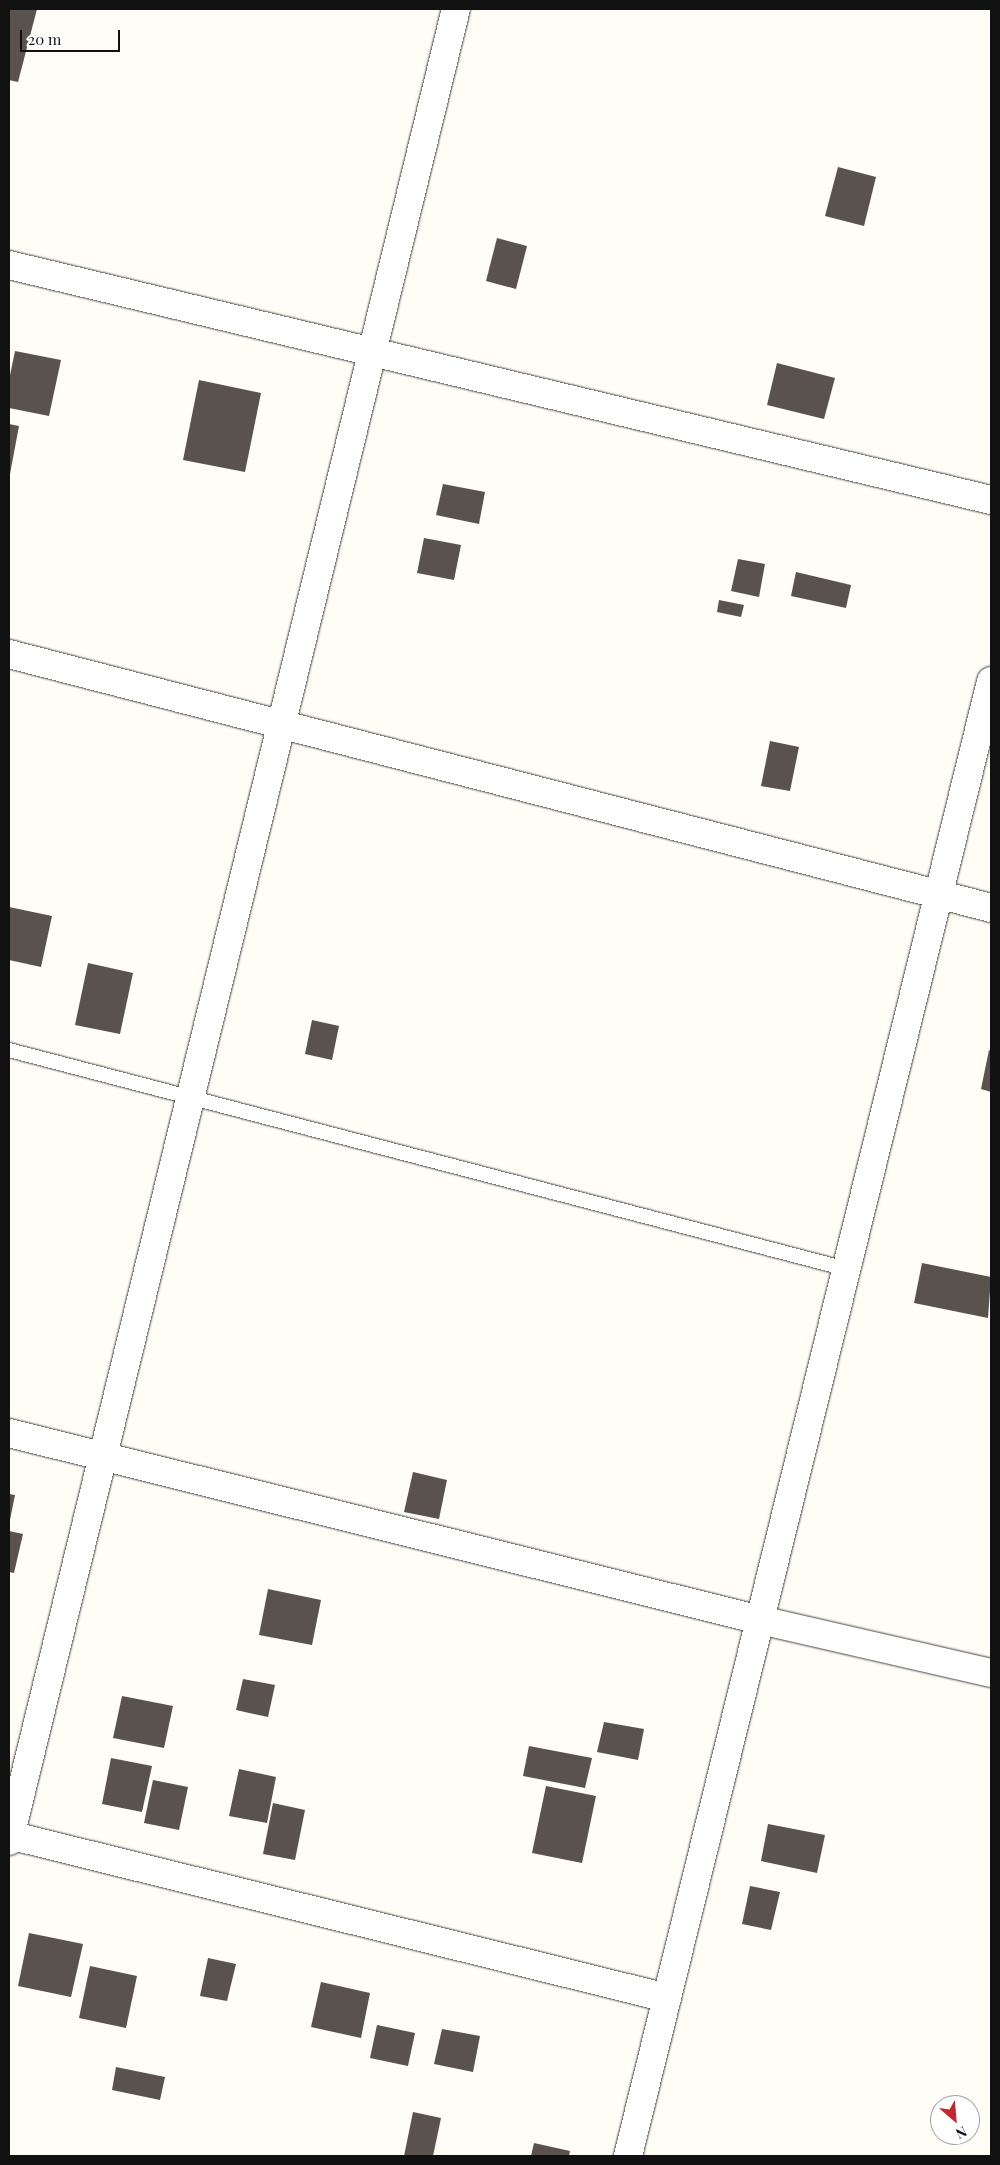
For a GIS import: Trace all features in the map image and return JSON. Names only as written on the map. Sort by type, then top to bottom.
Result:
[{"type":"street","points":[[456,9],[374,352],[9,1837],[667,1998]]},
{"type":"street","points":[[9,265],[991,500]]},
{"type":"street","points":[[9,654],[991,908]]},
{"type":"street","points":[[628,2156],[991,681]]},
{"type":"street","points":[[9,1433],[760,1620],[991,1674]]},
{"type":"lane","points":[[9,1050],[847,1269]]},
{"type":"building","points":[[9,9],[37,9],[18,82],[9,80]]},
{"type":"building","points":[[838,167],[876,177],[864,226],[825,216]]},
{"type":"building","points":[[497,238],[527,246],[516,289],[486,281]]},
{"type":"building","points":[[15,351],[61,360],[49,416],[9,408],[9,380]]},
{"type":"building","points":[[777,363],[835,378],[824,419],[767,405]]},
{"type":"building","points":[[199,380],[261,393],[245,472],[183,460]]},
{"type":"building","points":[[9,424],[19,426],[10,474],[9,474]]},
{"type":"building","points":[[443,484],[485,492],[479,524],[436,515]]},
{"type":"building","points":[[424,538],[461,545],[454,580],[417,573]]},
{"type":"building","points":[[738,559],[765,564],[759,597],[731,591]]},
{"type":"building","points":[[796,572],[851,585],[846,608],[791,596]]},
{"type":"building","points":[[719,600],[744,605],[741,617],[717,612]]},
{"type":"building","points":[[770,741],[799,747],[790,791],[761,786]]},
{"type":"building","points":[[9,907],[52,916],[41,967],[9,960]]},
{"type":"building","points":[[88,963],[133,973],[120,1034],[75,1025]]},
{"type":"building","points":[[312,1020],[339,1026],[332,1060],[305,1054]]},
{"type":"building","points":[[989,1050],[991,1051],[991,1092],[981,1089]]},
{"type":"building","points":[[922,1263],[991,1277],[988,1318],[914,1303]]},
{"type":"building","points":[[413,1472],[447,1480],[439,1519],[404,1512]]},
{"type":"building","points":[[9,1494],[15,1495],[10,1520],[9,1520]]},
{"type":"building","points":[[9,1531],[23,1534],[14,1573],[9,1572]]},
{"type":"building","points":[[268,1589],[321,1600],[312,1645],[259,1635]]},
{"type":"building","points":[[243,1679],[275,1685],[268,1717],[236,1710]]},
{"type":"building","points":[[122,1696],[173,1706],[164,1748],[113,1738]]},
{"type":"building","points":[[604,1722],[644,1729],[638,1760],[597,1752]]},
{"type":"building","points":[[529,1746],[592,1758],[585,1788],[523,1776]]},
{"type":"building","points":[[111,1758],[152,1766],[142,1812],[102,1804]]},
{"type":"building","points":[[239,1769],[276,1777],[267,1823],[229,1816]]},
{"type":"building","points":[[153,1780],[188,1787],[179,1830],[144,1823]]},
{"type":"building","points":[[546,1786],[596,1796],[582,1863],[532,1853]]},
{"type":"building","points":[[273,1803],[305,1810],[295,1860],[263,1854]]},
{"type":"building","points":[[768,1824],[825,1835],[817,1873],[761,1861]]},
{"type":"building","points":[[750,1886],[780,1892],[771,1930],[742,1924]]},
{"type":"building","points":[[29,1933],[83,1944],[71,1997],[18,1986]]},
{"type":"building","points":[[208,1958],[236,1964],[227,2001],[200,1996]]},
{"type":"building","points":[[90,1966],[137,1976],[126,2028],[79,2018]]},
{"type":"building","points":[[321,1982],[370,1993],[361,2038],[311,2027]]},
{"type":"building","points":[[377,2025],[415,2033],[408,2066],[370,2058]]},
{"type":"building","points":[[442,2029],[480,2036],[473,2072],[434,2064]]},
{"type":"building","points":[[116,2067],[165,2077],[160,2100],[112,2090]]},
{"type":"building","points":[[413,2112],[441,2118],[433,2156],[404,2156]]},
{"type":"building","points":[[534,2143],[570,2151],[569,2156],[531,2156]]}]
